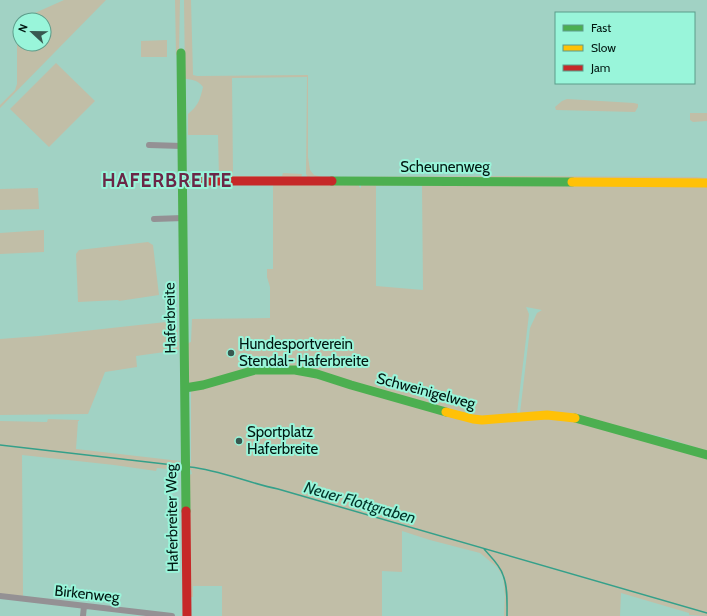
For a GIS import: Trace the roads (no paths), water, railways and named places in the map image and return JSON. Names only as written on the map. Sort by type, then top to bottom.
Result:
[{"type":"street","name":"Haferbreite","points":[[181,53],[185,419]]},
{"type":"street","points":[[149,145],[182,146]]},
{"type":"street","name":"Scheunenweg","points":[[183,181],[525,181],[707,183]]},
{"type":"street","points":[[154,219],[183,218]]},
{"type":"street","name":"Schweinigelweg","points":[[185,388],[203,385],[255,370],[295,370],[310,372],[473,419],[482,420],[547,415],[574,418],[707,455]]},
{"type":"street","name":"Haferbreiter Weg","points":[[185,419],[187,616]]},
{"type":"street","name":"Birkenweg","points":[[0,596],[172,616]]},
{"type":"street","points":[[83,616],[84,606]]},
{"type":"waterway","name":"Neuer Flottgraben","points":[[0,445],[182,466]]},
{"type":"waterway","name":"Neuer Flottgraben","points":[[190,467],[212,471],[278,489],[707,613]]},
{"type":"waterway","points":[[484,549],[498,564],[502,571],[506,585],[507,616]]},
{"type":"place","name":"Hundesportverein Stendal- Haferbreite","points":[[231,353]]},
{"type":"place","name":"Sportplatz Haferbreite","points":[[239,441]]},
{"type":"district","name":"HAFERBREITE","points":[[167,180]]}]
